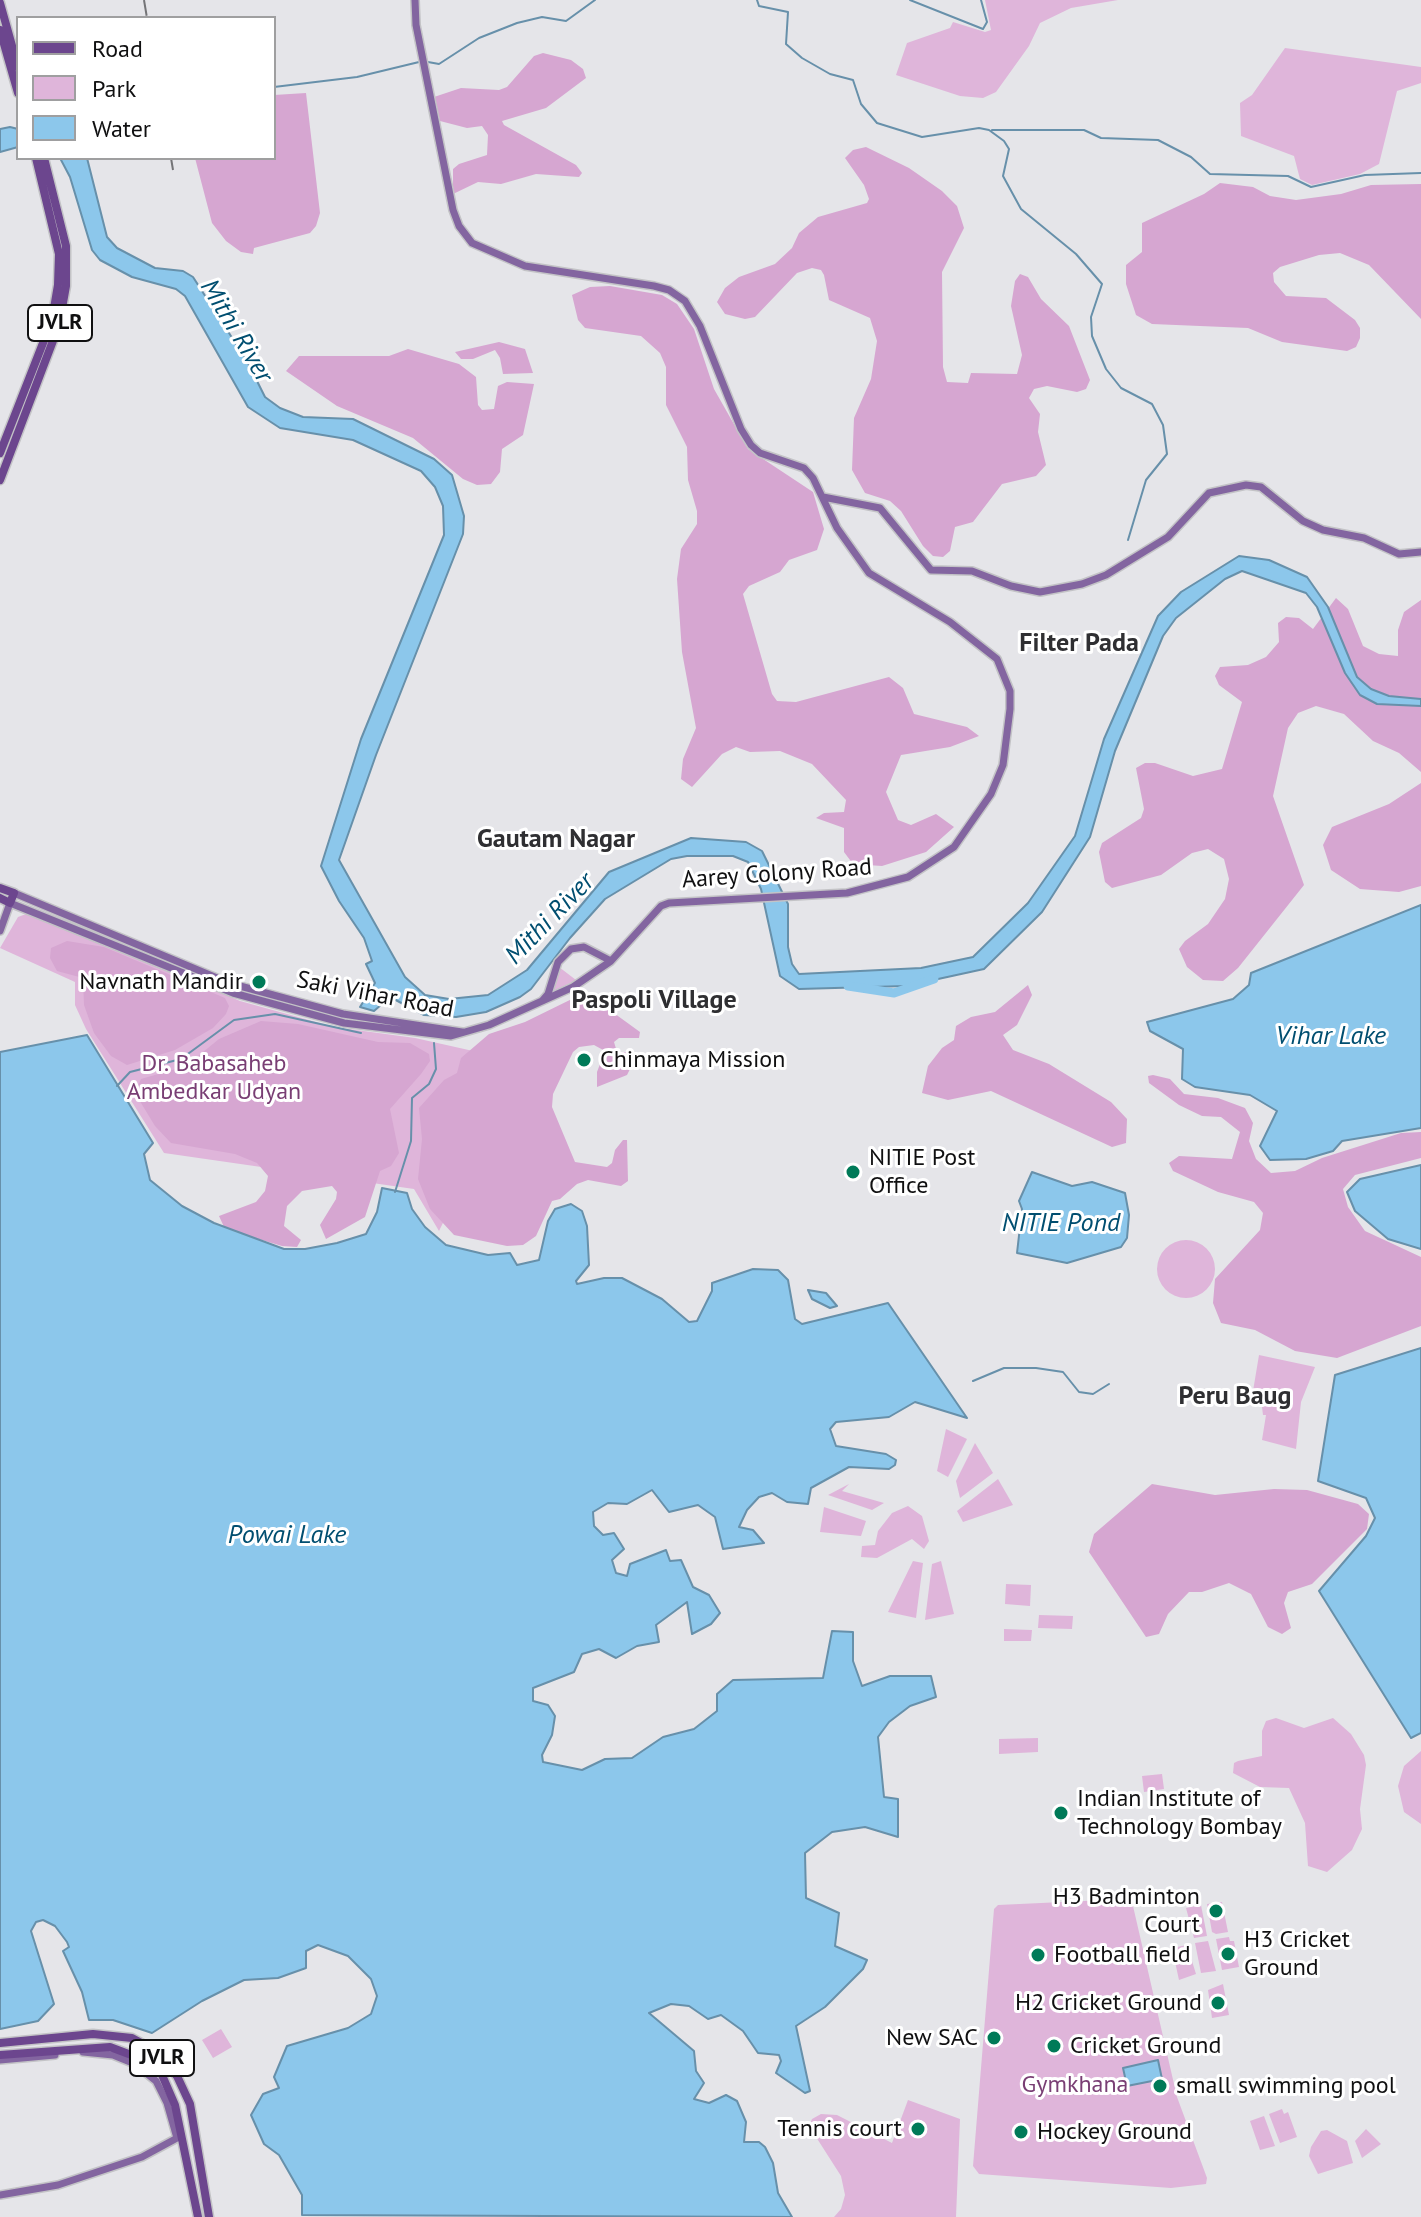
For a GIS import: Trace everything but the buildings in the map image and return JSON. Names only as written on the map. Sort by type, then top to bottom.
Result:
[{"type":"main road","name":"Aarey Colony Road","points":[[415,0],[416,25],[453,210],[472,243],[498,257],[543,272],[654,286],[669,290],[685,301],[700,326],[741,429],[751,445],[760,453],[804,468],[823,497],[837,528],[869,573],[950,622],[997,659],[1010,691],[1003,765],[991,794],[954,847],[908,877],[880,887],[790,897],[682,900],[661,906],[611,961],[539,1004],[464,1032]]},
{"type":"main road","points":[[0,3],[16,60]]},
{"type":"main road","points":[[0,30],[16,86]]},
{"type":"main road","name":"JVLR","points":[[0,453],[52,320],[58,285],[59,254],[36,160]]},
{"type":"main road","name":"JVLR","points":[[0,480],[50,352],[66,286],[66,246],[44,160]]},
{"type":"main road","points":[[823,497],[880,508],[931,570],[972,571],[1011,586],[1040,592],[1082,584],[1106,575],[1168,537],[1209,493],[1246,485],[1261,487],[1294,515],[1323,530],[1364,538],[1399,554],[1421,552]]},
{"type":"main road","points":[[0,931],[14,893],[1,891]]},
{"type":"main road","points":[[1,891],[10,903]]},
{"type":"main road","name":"Saki Vihar Road","points":[[14,893],[229,983],[327,1014]]},
{"type":"main road","name":"Saki Vihar Road","points":[[10,903],[195,980],[327,1014],[464,1032]]},
{"type":"main road","points":[[62,924],[66,915]]},
{"type":"main road","points":[[539,1004],[548,994],[558,962],[571,949],[584,947],[611,961]]},
{"type":"main road","name":"JVLR","points":[[0,2043],[93,2034],[132,2038],[154,2050],[177,2076],[190,2104],[209,2217]]},
{"type":"main road","name":"JVLR","points":[[0,2058],[110,2047],[142,2059],[162,2075],[198,2217]]},
{"type":"main road","points":[[0,2195],[58,2185],[142,2157],[180,2137]]},
{"type":"green space","points":[[985,0],[1118,0],[1071,8],[1040,23],[1029,46],[996,92],[983,98],[960,96],[896,75],[907,43],[950,28],[953,22],[985,32],[991,30]]},
{"type":"green space","points":[[1285,48],[1421,67],[1421,83],[1397,91],[1379,164],[1360,174],[1312,185],[1300,179],[1294,156],[1241,136],[1240,103],[1252,95]]},
{"type":"green space","points":[[543,53],[571,60],[583,69],[586,78],[546,108],[502,121],[504,125],[576,165],[582,173],[579,177],[536,174],[501,184],[478,182],[453,194],[453,169],[487,155],[488,135],[482,126],[467,128],[440,121],[434,97],[461,88],[499,90],[507,87],[534,56]]},
{"type":"green space","points":[[306,93],[320,213],[310,233],[254,248],[253,254],[241,252],[226,241],[212,223],[196,160],[276,160],[276,95]]},
{"type":"green space","points":[[866,147],[909,168],[942,191],[957,206],[964,228],[942,272],[943,367],[947,382],[968,383],[971,373],[1017,374],[1022,355],[1011,306],[1015,281],[1020,274],[1028,277],[1041,299],[1069,326],[1090,380],[1086,389],[1077,392],[1047,386],[1034,389],[1029,398],[1040,414],[1038,432],[1046,465],[1036,476],[1002,484],[973,522],[955,527],[950,551],[943,557],[933,556],[923,546],[901,511],[890,501],[865,493],[852,470],[854,418],[871,379],[877,341],[870,318],[829,300],[824,275],[821,270],[812,268],[797,273],[755,317],[745,319],[725,314],[717,302],[725,288],[739,277],[775,264],[792,248],[799,233],[818,217],[867,203],[869,199],[864,185],[845,158],[853,150]]},
{"type":"green space","points":[[1220,183],[1253,187],[1270,196],[1296,200],[1341,194],[1371,185],[1421,184],[1421,319],[1369,265],[1340,253],[1319,255],[1280,267],[1273,273],[1274,282],[1286,296],[1326,298],[1355,320],[1360,328],[1360,338],[1356,347],[1347,351],[1282,342],[1248,328],[1152,324],[1136,315],[1126,284],[1126,265],[1142,252],[1142,223],[1204,194]]},
{"type":"green space","points":[[610,286],[662,295],[677,304],[694,329],[714,389],[748,449],[813,492],[824,529],[817,550],[789,560],[780,572],[749,586],[743,594],[772,694],[777,701],[796,702],[889,677],[903,688],[914,714],[967,727],[979,736],[950,747],[901,755],[886,792],[898,820],[911,825],[936,814],[954,827],[926,852],[882,866],[853,864],[844,852],[844,828],[816,818],[824,813],[844,812],[846,800],[812,764],[780,751],[750,752],[736,747],[722,754],[692,787],[681,779],[683,759],[696,728],[682,652],[677,579],[681,549],[697,524],[697,511],[688,480],[687,447],[666,405],[666,367],[660,353],[641,336],[585,328],[578,320],[572,295],[590,287]]},
{"type":"green space","points":[[499,342],[525,349],[533,373],[503,374],[495,350],[473,359],[461,359],[455,352]]},
{"type":"green space","points":[[408,349],[459,364],[476,377],[478,405],[482,410],[494,409],[498,386],[507,382],[534,384],[523,435],[502,449],[500,472],[491,484],[477,485],[463,479],[413,438],[337,406],[286,371],[299,356],[389,356]]},
{"type":"green space","points":[[1336,598],[1348,609],[1363,646],[1379,654],[1398,656],[1398,630],[1404,612],[1421,600],[1421,772],[1399,753],[1373,741],[1344,714],[1316,706],[1298,713],[1288,728],[1273,796],[1304,885],[1238,968],[1223,981],[1203,980],[1187,967],[1179,949],[1208,924],[1225,899],[1229,879],[1224,859],[1208,849],[1192,853],[1161,875],[1112,888],[1105,882],[1099,852],[1102,843],[1141,818],[1144,809],[1136,768],[1145,763],[1155,763],[1193,776],[1222,769],[1242,702],[1219,685],[1215,676],[1220,667],[1248,665],[1266,657],[1279,642],[1278,623],[1286,617],[1299,618],[1313,629]]},
{"type":"green space","points":[[1421,783],[1421,886],[1399,892],[1360,889],[1331,870],[1323,845],[1332,827],[1389,804]]},
{"type":"green space","name":"Dr. Babasaheb Ambedkar Udyan","points":[[34,911],[240,1001],[334,1027],[415,1038],[500,1057],[460,1188],[439,1231],[414,1189],[164,1153],[86,1029],[75,1005],[75,982],[0,948],[18,917]]},
{"type":"green space","points":[[67,941],[104,947],[225,998],[229,1006],[226,1014],[213,1028],[175,1050],[127,1065],[111,1056],[94,1033],[84,1005],[83,978],[57,971],[50,958],[51,948]]},
{"type":"green space","points":[[559,967],[576,980],[551,993],[555,983]]},
{"type":"green space","points":[[1028,985],[1032,995],[1017,1025],[1003,1035],[1013,1050],[1049,1064],[1111,1102],[1127,1119],[1126,1143],[1112,1147],[991,1091],[948,1100],[922,1093],[928,1066],[942,1048],[954,1040],[956,1026],[971,1017],[995,1012]]},
{"type":"green space","points":[[580,995],[589,995],[640,1032],[639,1038],[619,1038],[614,1042],[617,1052],[627,1052],[630,1069],[627,1075],[597,1087],[597,1072],[605,1051],[594,1045],[579,1047],[573,1052],[553,1094],[552,1107],[575,1162],[607,1167],[612,1163],[615,1150],[623,1140],[627,1140],[628,1181],[621,1186],[588,1180],[577,1184],[560,1199],[552,1201],[536,1236],[523,1245],[507,1246],[454,1235],[430,1209],[418,1179],[422,1139],[419,1108],[444,1080],[457,1073],[461,1058],[489,1034],[525,1022]]},
{"type":"green space","points":[[261,1021],[298,1024],[378,1042],[410,1043],[429,1054],[430,1061],[421,1074],[390,1109],[399,1153],[391,1166],[380,1171],[365,1217],[326,1239],[320,1225],[337,1192],[332,1186],[302,1191],[287,1206],[284,1226],[301,1240],[297,1247],[282,1246],[225,1229],[219,1216],[256,1202],[265,1191],[268,1176],[257,1163],[235,1154],[171,1143],[155,1126],[135,1093],[141,1079],[186,1066],[219,1039]]},
{"type":"green space","points":[[1148,1076],[1170,1079],[1184,1094],[1218,1098],[1245,1108],[1253,1123],[1249,1141],[1256,1159],[1271,1173],[1295,1171],[1322,1158],[1401,1133],[1421,1132],[1421,1158],[1355,1175],[1343,1189],[1348,1207],[1365,1231],[1421,1257],[1421,1326],[1337,1358],[1295,1351],[1255,1330],[1221,1323],[1213,1303],[1215,1279],[1260,1230],[1263,1213],[1254,1202],[1218,1192],[1173,1171],[1169,1163],[1179,1156],[1232,1159],[1240,1132],[1221,1117],[1202,1116],[1179,1105],[1149,1083]]},
{"type":"green space","points":[[1186,1240],[1197,1242],[1206,1249],[1213,1258],[1213,1280],[1206,1289],[1197,1296],[1186,1298],[1175,1296],[1166,1289],[1159,1280],[1157,1269],[1159,1258],[1166,1249],[1175,1242]]},
{"type":"green space","points":[[1259,1355],[1315,1367],[1301,1402],[1296,1449],[1262,1440],[1266,1415],[1263,1415],[1260,1391],[1253,1391]]},
{"type":"green space","points":[[946,1429],[967,1439],[948,1477],[937,1471]]},
{"type":"green space","points":[[975,1443],[993,1473],[960,1498],[956,1481]]},
{"type":"green space","points":[[998,1479],[1013,1505],[963,1522],[957,1511]]},
{"type":"green space","points":[[849,1484],[842,1491],[884,1503],[872,1510],[828,1495]]},
{"type":"green space","points":[[1152,1484],[1215,1495],[1274,1489],[1307,1490],[1358,1504],[1369,1514],[1367,1529],[1312,1584],[1288,1592],[1284,1603],[1291,1628],[1282,1634],[1268,1627],[1251,1594],[1229,1583],[1202,1592],[1189,1592],[1168,1614],[1159,1634],[1146,1637],[1089,1552],[1094,1534]]},
{"type":"green space","points":[[908,1506],[922,1516],[929,1541],[924,1549],[912,1539],[877,1558],[861,1557],[862,1546],[875,1545],[878,1531],[892,1513]]},
{"type":"green space","points":[[824,1507],[866,1521],[861,1536],[820,1532]]},
{"type":"green space","points":[[913,1561],[923,1563],[916,1618],[888,1612]]},
{"type":"green space","points":[[941,1561],[954,1614],[925,1620],[932,1564]]},
{"type":"green space","points":[[1006,1584],[1031,1585],[1030,1606],[1005,1604]]},
{"type":"green space","points":[[1039,1615],[1073,1616],[1072,1629],[1038,1628]]},
{"type":"green space","points":[[1004,1629],[1032,1630],[1031,1641],[1004,1641]]},
{"type":"green space","points":[[1276,1718],[1304,1728],[1333,1718],[1351,1734],[1364,1755],[1366,1765],[1360,1809],[1362,1829],[1352,1850],[1327,1872],[1308,1866],[1305,1823],[1289,1788],[1260,1787],[1233,1773],[1234,1763],[1262,1756],[1262,1731],[1266,1721]]},
{"type":"green space","points":[[1038,1738],[1038,1752],[999,1754],[999,1739]]},
{"type":"green space","points":[[1421,1751],[1421,1824],[1404,1812],[1398,1786],[1404,1766]]},
{"type":"green space","points":[[1162,1774],[1164,1789],[1144,1792],[1142,1776]]},
{"type":"green space","name":"Gymkhana","points":[[1127,1899],[1133,1906],[1177,2097],[1207,2178],[1206,2184],[1171,2188],[979,2174],[973,2166],[994,1909],[998,1905]]},
{"type":"green space","points":[[1222,1902],[1228,1932],[1216,1934],[1212,1932],[1207,1904]]},
{"type":"green space","points":[[1201,1905],[1207,1936],[1194,1938],[1186,1908]]},
{"type":"green space","name":"H3 Cricket Ground","points":[[1229,1937],[1230,1941],[1234,1941],[1239,1967],[1222,1970],[1216,1939]]},
{"type":"green space","points":[[1208,1941],[1216,1971],[1201,1973],[1195,1943]]},
{"type":"green space","points":[[1187,1945],[1196,1974],[1179,1980],[1172,1948]]},
{"type":"green space","name":"H2 Cricket Ground","points":[[1223,1984],[1229,2015],[1212,2018],[1208,1990]]},
{"type":"green space","points":[[221,2029],[232,2047],[213,2058],[202,2040]]},
{"type":"green space","points":[[908,2100],[960,2119],[956,2217],[834,2217],[841,2209],[845,2195],[841,2176],[809,2126],[812,2119],[821,2114],[837,2115],[892,2143]]},
{"type":"green space","points":[[1282,2109],[1284,2114],[1288,2112],[1297,2137],[1280,2143],[1269,2114]]},
{"type":"green space","points":[[1264,2116],[1275,2146],[1260,2150],[1250,2121]]},
{"type":"green space","points":[[1366,2129],[1381,2144],[1362,2158],[1355,2141]]},
{"type":"green space","points":[[1327,2130],[1347,2141],[1353,2163],[1318,2174],[1309,2156],[1321,2131]]},
{"type":"water","points":[[16,128],[16,148],[0,152],[0,129]]},
{"type":"water","points":[[61,160],[88,160],[107,237],[117,248],[155,268],[183,271],[193,277],[247,361],[265,397],[280,408],[303,417],[353,419],[434,459],[452,475],[464,516],[463,534],[376,755],[339,860],[405,977],[425,995],[449,999],[488,995],[527,970],[609,872],[691,838],[746,842],[762,851],[788,904],[788,947],[792,964],[799,974],[921,968],[973,957],[1028,903],[1075,836],[1104,739],[1158,616],[1181,592],[1239,556],[1269,560],[1307,577],[1328,607],[1357,677],[1371,689],[1389,696],[1421,699],[1421,706],[1377,704],[1360,695],[1345,673],[1317,607],[1306,593],[1242,571],[1225,579],[1176,618],[1163,636],[1115,751],[1090,837],[1042,912],[984,969],[906,986],[799,989],[780,976],[761,889],[748,862],[733,856],[687,856],[671,859],[605,899],[531,989],[520,997],[486,1012],[456,1017],[424,1015],[390,997],[374,1011],[360,1007],[375,983],[366,964],[372,961],[364,938],[339,901],[321,866],[361,739],[444,535],[443,506],[435,487],[421,471],[353,440],[280,428],[248,407],[185,296],[176,289],[132,277],[100,260],[92,250],[70,177]]},
{"type":"water","name":"Vihar Lake","points":[[1421,905],[1421,1128],[1342,1141],[1333,1151],[1306,1159],[1270,1160],[1260,1146],[1277,1111],[1250,1095],[1195,1087],[1182,1079],[1183,1049],[1150,1031],[1147,1022],[1233,999],[1249,985],[1251,973]]},
{"type":"water","name":"Powai Lake","points":[[87,1035],[153,1143],[144,1154],[150,1180],[182,1206],[214,1223],[284,1249],[337,1243],[366,1234],[377,1212],[382,1188],[407,1193],[412,1209],[425,1227],[446,1245],[488,1255],[510,1253],[517,1265],[539,1260],[548,1221],[555,1209],[571,1204],[582,1211],[587,1226],[589,1265],[576,1281],[577,1284],[622,1278],[662,1299],[689,1322],[697,1321],[712,1291],[712,1283],[753,1269],[778,1270],[788,1280],[795,1319],[802,1324],[888,1303],[967,1418],[915,1402],[889,1417],[836,1422],[830,1429],[836,1446],[886,1454],[896,1460],[895,1465],[889,1469],[849,1467],[811,1488],[808,1504],[787,1502],[772,1493],[759,1497],[747,1510],[739,1527],[753,1530],[764,1543],[723,1549],[715,1517],[698,1505],[669,1512],[652,1490],[627,1504],[608,1503],[593,1512],[594,1526],[603,1535],[614,1533],[624,1549],[612,1560],[616,1573],[627,1576],[630,1564],[666,1550],[670,1561],[681,1560],[693,1587],[709,1595],[720,1613],[711,1624],[692,1634],[687,1602],[656,1625],[659,1642],[637,1646],[616,1658],[599,1649],[582,1654],[574,1672],[533,1688],[533,1701],[548,1705],[555,1716],[552,1735],[542,1755],[543,1762],[582,1770],[605,1759],[632,1758],[663,1737],[694,1729],[717,1711],[717,1694],[733,1680],[823,1678],[832,1631],[853,1632],[853,1661],[862,1686],[890,1676],[931,1676],[936,1697],[910,1706],[889,1722],[878,1737],[884,1797],[898,1799],[898,1837],[865,1827],[832,1832],[805,1853],[806,1898],[839,1913],[835,1946],[867,1960],[863,1969],[825,2007],[796,2026],[810,2091],[805,2093],[776,2073],[781,2061],[779,2055],[758,2053],[743,2031],[721,2015],[708,2019],[689,2006],[671,2004],[649,2013],[694,2051],[696,2071],[704,2083],[694,2099],[709,2103],[726,2095],[737,2101],[746,2122],[744,2142],[759,2142],[765,2147],[773,2163],[778,2193],[792,2217],[302,2215],[302,2195],[279,2155],[264,2144],[251,2115],[263,2094],[279,2088],[274,2077],[287,2046],[348,2028],[371,2014],[377,1996],[371,1979],[348,1956],[318,1945],[306,1951],[306,1968],[278,1978],[244,1980],[202,2001],[152,2033],[113,2020],[89,2020],[82,1992],[63,1951],[69,1947],[67,1942],[55,1926],[43,1920],[36,1922],[31,1931],[54,2004],[38,2021],[0,2029],[0,1052]]},
{"type":"water","points":[[1421,1165],[1421,1249],[1388,1239],[1355,1211],[1347,1192],[1360,1179]]},
{"type":"water","name":"NITIE Pond","points":[[1032,1172],[1072,1186],[1092,1182],[1125,1193],[1129,1215],[1127,1238],[1121,1247],[1067,1263],[1017,1253],[1022,1209],[1019,1201]]},
{"type":"water","points":[[808,1290],[826,1293],[837,1306],[830,1308],[812,1299]]},
{"type":"water","points":[[1421,1348],[1421,1733],[1411,1738],[1319,1591],[1366,1536],[1375,1518],[1366,1498],[1318,1481],[1335,1375]]},
{"type":"water","points":[[1158,2060],[1162,2079],[1127,2086],[1123,2068]]},
{"type":"waterway","points":[[428,62],[439,64],[479,38],[517,23],[542,17],[566,21],[595,0]]},
{"type":"waterway","points":[[757,0],[759,6],[788,12],[786,44],[802,58],[830,74],[853,80],[861,104],[877,123],[922,137],[979,128],[989,130],[1004,141],[1009,149],[1003,176],[1021,209],[1076,254],[1102,284],[1091,317],[1092,336],[1106,369],[1121,388],[1152,404],[1163,425],[1167,454],[1146,480],[1128,540]]},
{"type":"waterway","points":[[910,0],[983,29],[987,22],[981,0]]},
{"type":"waterway","points":[[276,87],[357,77],[419,62]]},
{"type":"waterway","points":[[992,130],[1084,130],[1101,138],[1158,140],[1191,157],[1210,174],[1288,176],[1311,187],[1365,175],[1421,173]]},
{"type":"waterway","name":"Mithi River","points":[[848,986],[894,993],[934,979]]},
{"type":"waterway","points":[[117,1086],[130,1072],[181,1059],[234,1020],[275,1014],[361,1033]]},
{"type":"waterway","points":[[395,1192],[411,1141],[412,1098],[429,1084],[436,1069],[434,1043]]},
{"type":"waterway","points":[[973,1381],[1004,1368],[1036,1368],[1063,1372],[1079,1392],[1093,1394],[1109,1384]]},
{"type":"railway","points":[[144,0],[147,16]]},
{"type":"railway","points":[[171,160],[173,170]]},
{"type":"place","name":"Navnath Mandir","points":[[259,982]]},
{"type":"place","name":"Chinmaya Mission","points":[[584,1060]]},
{"type":"place","name":"NITIE Post Office","points":[[853,1172]]},
{"type":"place","name":"Indian Institute of Technology Bombay","points":[[1061,1813]]},
{"type":"place","name":"H3 Badminton Court","points":[[1216,1911]]},
{"type":"place","name":"H3 Cricket Ground","points":[[1228,1954]]},
{"type":"place","name":"Football field","points":[[1038,1955]]},
{"type":"place","name":"H2 Cricket Ground","points":[[1218,2003]]},
{"type":"place","name":"New SAC","points":[[994,2038]]},
{"type":"place","name":"Cricket Ground","points":[[1054,2046]]},
{"type":"place","name":"small swimming pool","points":[[1160,2086]]},
{"type":"place","name":"Tennis court","points":[[918,2129]]},
{"type":"place","name":"Hockey Ground","points":[[1021,2132]]},
{"type":"district","name":"Filter Pada","points":[[1079,644]]},
{"type":"district","name":"Gautam Nagar","points":[[556,840]]},
{"type":"district","name":"Paspoli Village","points":[[654,1001]]},
{"type":"district","name":"Peru Baug","points":[[1235,1397]]}]
